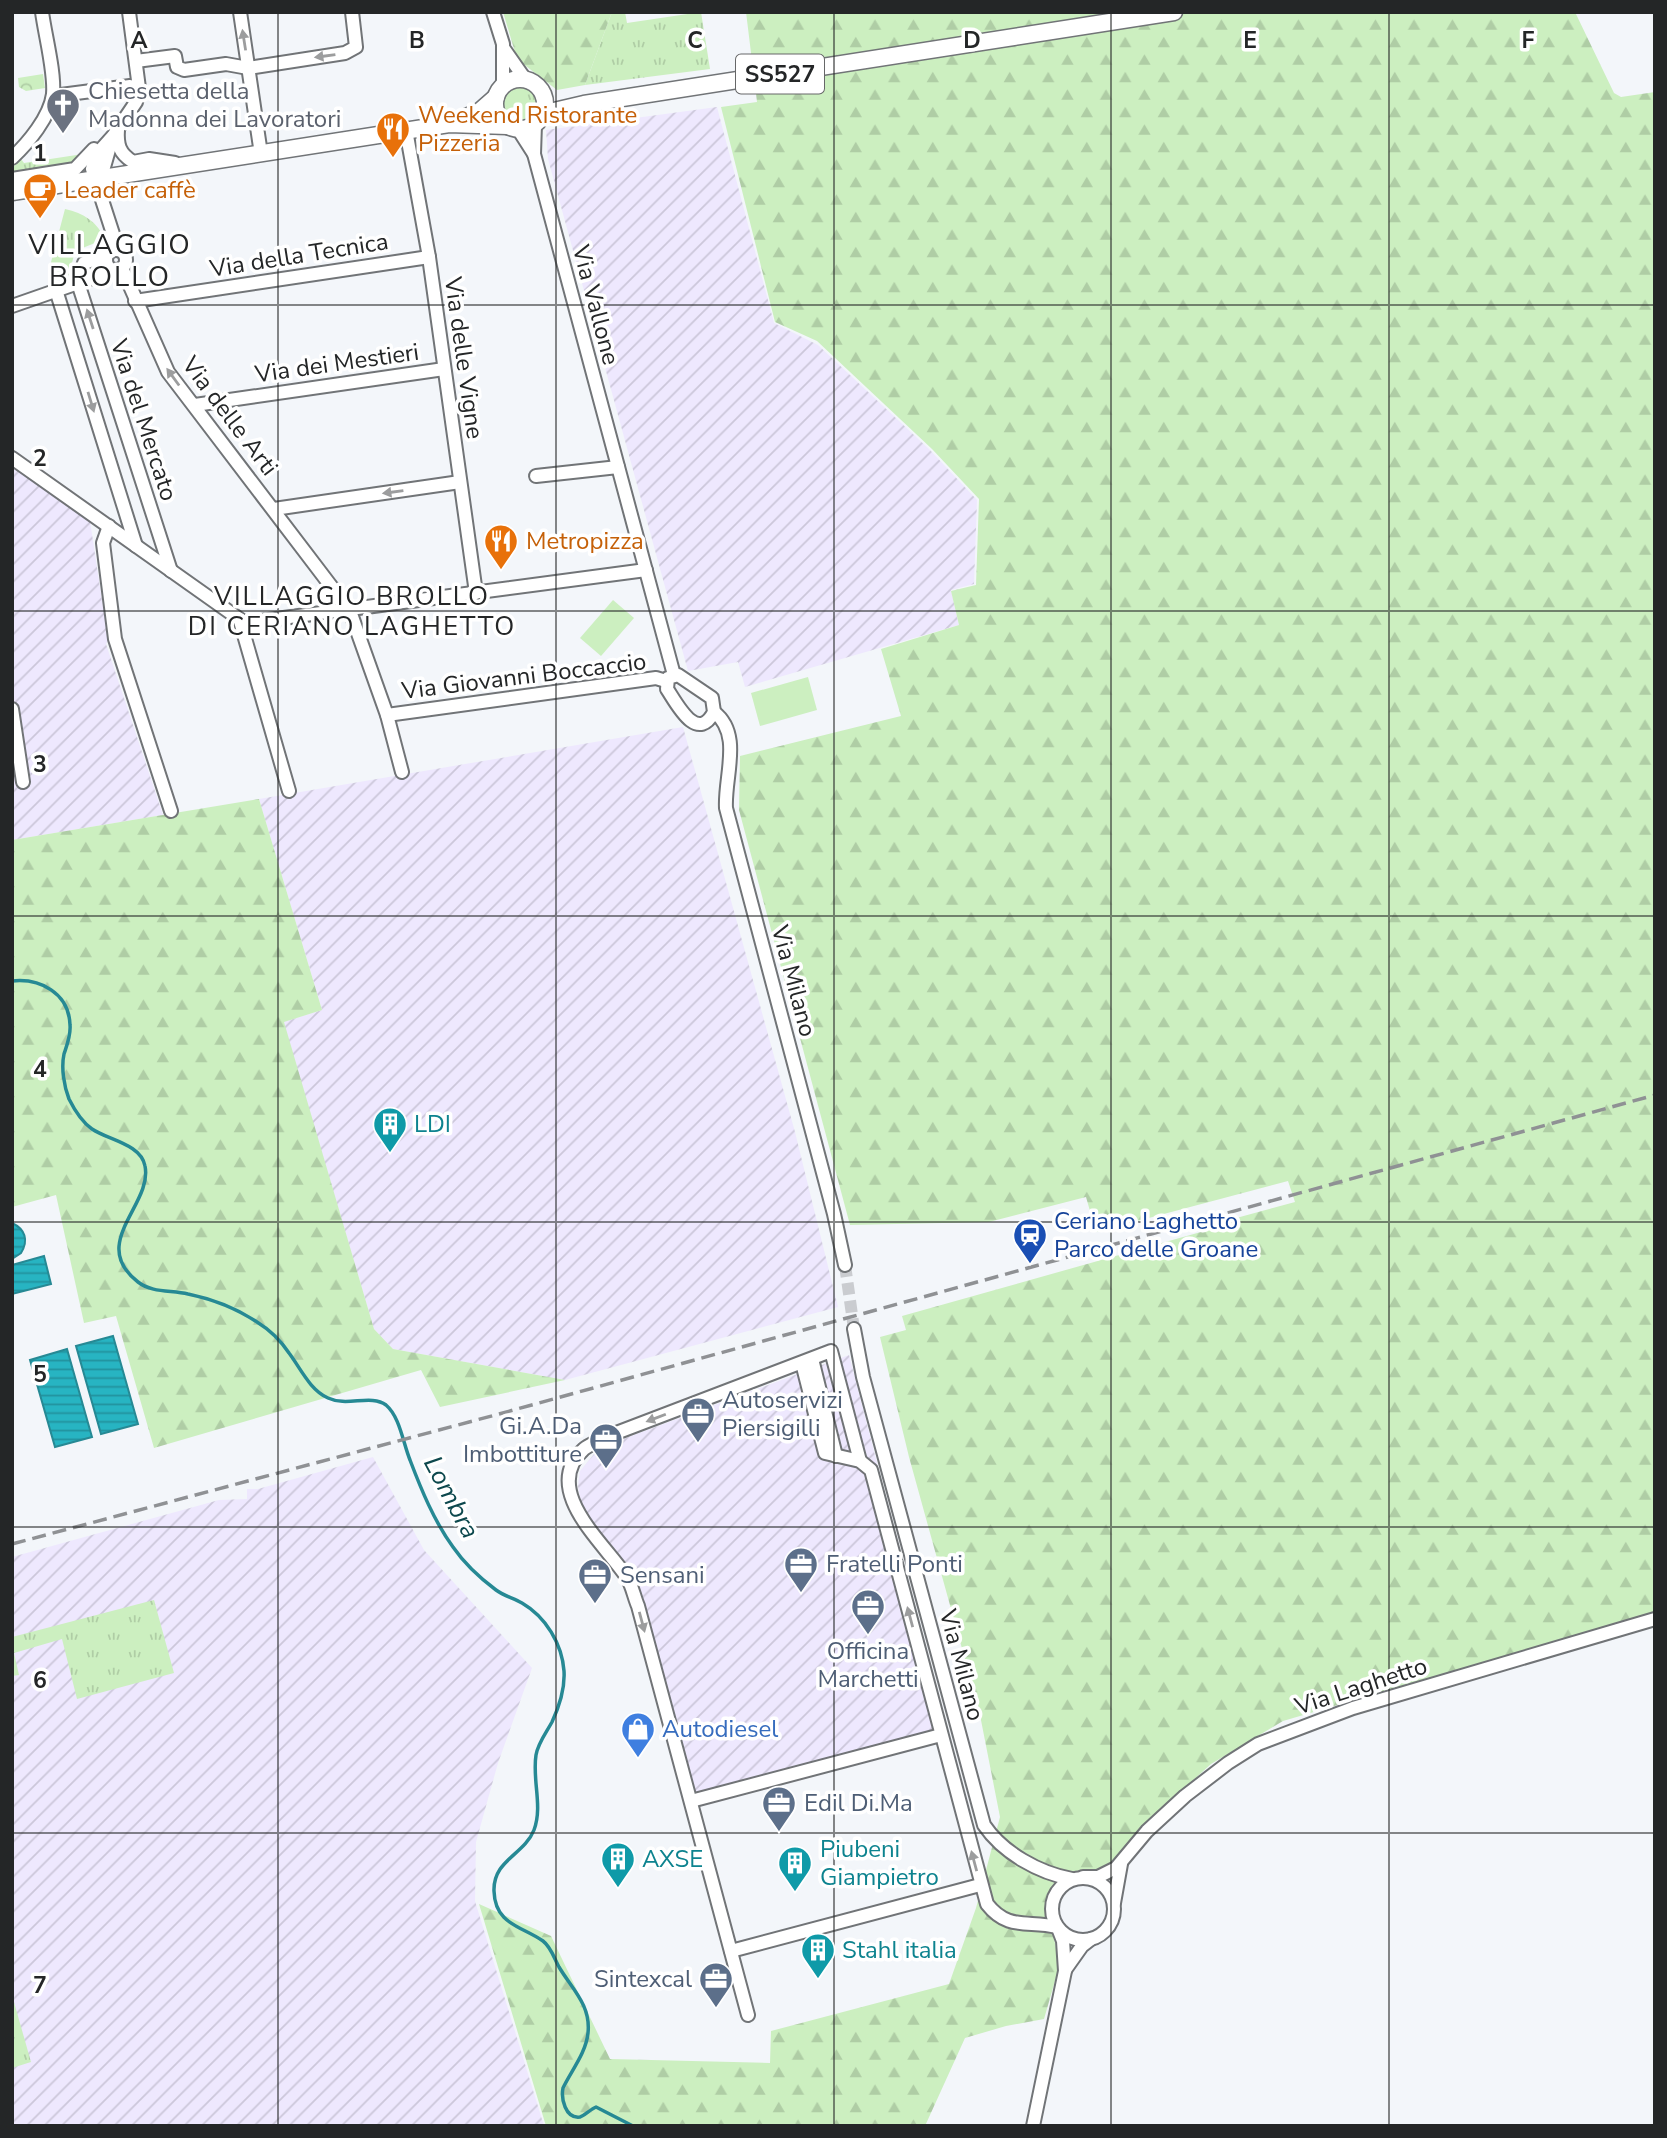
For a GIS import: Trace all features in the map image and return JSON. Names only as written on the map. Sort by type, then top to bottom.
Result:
[{"type":"main road","name":"SS527","points":[[12,192],[449,124],[512,128],[538,121],[554,111],[584,104],[1174,12]]},
{"type":"main road","name":"SS527","points":[[449,124],[480,111],[512,80],[525,79],[556,99],[584,104]]},
{"type":"main road","points":[[538,121],[545,108],[541,90]]},
{"type":"main road","points":[[499,91],[497,114],[512,128]]},
{"type":"street","points":[[12,158],[30,140],[53,96],[42,12]]},
{"type":"street","points":[[78,283],[84,263],[111,252],[114,237],[92,169],[93,160],[135,102],[139,88],[129,12]]},
{"type":"street","points":[[240,12],[261,154]]},
{"type":"street","points":[[136,61],[175,56],[177,67],[184,70],[226,65],[248,68],[351,51],[356,47],[352,12]]},
{"type":"street","points":[[493,12],[504,48],[525,79]]},
{"type":"street","points":[[499,91],[504,48]]},
{"type":"street","points":[[53,96],[130,86],[139,88]]},
{"type":"street","name":"Via Vallone","points":[[538,121],[534,154],[646,570]]},
{"type":"street","name":"Via Vallone","points":[[512,128],[534,154]]},
{"type":"street","name":"Via delle Vigne","points":[[406,130],[429,257],[476,593]]},
{"type":"street","points":[[113,135],[118,148],[133,162],[149,159],[186,164]]},
{"type":"street","points":[[12,180],[75,169],[98,145],[113,135]]},
{"type":"street","name":"Via delle Arti","points":[[111,252],[122,251],[126,256],[126,263],[118,269],[168,372],[350,611],[387,715],[402,772]]},
{"type":"street","name":"Via della Tecnica","points":[[135,301],[429,257]]},
{"type":"street","points":[[12,306],[118,269]]},
{"type":"street","name":"Via del Mercato","points":[[78,283],[171,571]]},
{"type":"street","name":"Via del Mercato","points":[[56,290],[136,546]]},
{"type":"street","name":"Via dei Mestieri","points":[[195,405],[444,369]]},
{"type":"street","points":[[12,458],[240,621],[251,624],[646,570],[670,678],[667,689],[687,720],[693,723],[706,722],[714,712]]},
{"type":"street","points":[[536,477],[618,467]]},
{"type":"street","points":[[274,509],[460,482]]},
{"type":"street","points":[[109,526],[103,543],[115,639],[171,811]]},
{"type":"street","points":[[240,621],[289,791]]},
{"type":"street","name":"Via Milano","points":[[670,678],[708,694],[715,705],[714,712],[727,726],[730,737],[726,808],[834,1214],[845,1265]]},
{"type":"street","name":"Via Giovanni Boccaccio","points":[[387,715],[670,678]]},
{"type":"street","points":[[12,709],[23,782]]},
{"type":"street","name":"Via Milano","points":[[854,1329],[863,1377],[984,1825],[998,1842],[1046,1877],[1053,1900]]},
{"type":"street","points":[[748,2015],[628,1578],[582,1521],[572,1500],[569,1482],[572,1466],[583,1450],[603,1438],[831,1351],[860,1461]]},
{"type":"street","points":[[807,1361],[836,1456],[860,1461],[871,1470],[986,1904],[994,1914],[1013,1924],[1027,1923],[1058,1928],[1073,1939],[1100,1935],[1112,1921],[1114,1903],[1103,1885],[1094,1879],[1078,1878],[1057,1890],[1053,1900],[1039,1917],[1027,1923]]},
{"type":"street","name":"Via Laghetto","points":[[1078,1878],[1098,1877],[1121,1864],[1147,1831],[1185,1796],[1258,1744],[1353,1709],[1655,1619]]},
{"type":"street","points":[[691,1801],[941,1735]]},
{"type":"street","name":"Via Laghetto","points":[[1114,1903],[1121,1864]]},
{"type":"street","name":"Via Milano","points":[[1034,1866],[1078,1878]]},
{"type":"street","points":[[731,1951],[980,1885]]},
{"type":"street","points":[[1032,2126],[1065,1971],[1063,1941],[1053,1919],[1053,1900]]},
{"type":"street","points":[[1065,1971],[1082,1946],[1092,1938]]},
{"type":"shaded area","points":[[717,107],[774,323],[818,345],[930,450],[977,500],[974,584],[951,590],[959,625],[745,687],[738,662],[688,671],[548,159],[546,130]]},
{"type":"shaded area","points":[[12,466],[90,521],[108,640],[106,644],[163,815],[12,840]]},
{"type":"shaded area","points":[[683,727],[795,1132],[838,1307],[565,1380],[393,1349],[374,1329],[283,1022],[322,1010],[259,799]]},
{"type":"shaded area","points":[[849,1355],[947,1732],[696,1800],[633,1580],[597,1532],[581,1502],[578,1486],[580,1471],[599,1448]]},
{"type":"shaded area","points":[[373,1457],[424,1550],[532,1668],[498,1763],[476,1842],[475,1901],[544,2126],[12,2126],[12,1557],[219,1500],[247,1499],[247,1489],[258,1489]]},
{"type":"green space","points":[[503,12],[612,12],[585,85],[557,90],[522,63],[515,52]]},
{"type":"green space","points":[[612,12],[625,12],[627,23],[701,12],[710,69],[585,85]]},
{"type":"green space","points":[[746,12],[1575,12],[1614,93],[1621,97],[1655,92],[1655,1612],[1283,1721],[1211,1764],[1155,1815],[1110,1866],[1066,1878],[1059,1883],[1047,1903],[1058,1958],[1057,1974],[1044,2019],[965,2038],[925,2126],[546,2126],[479,1904],[551,1936],[610,2059],[770,2063],[771,2031],[949,1984],[976,1908],[1000,1817],[979,1710],[909,1457],[880,1337],[906,1330],[902,1316],[1208,1230],[1207,1226],[1295,1202],[1288,1181],[1096,1232],[1086,1197],[989,1222],[850,1225],[739,810],[740,756],[901,716],[881,649],[959,625],[951,591],[976,585],[979,499],[932,449],[817,341],[775,322],[721,107],[757,102]]},
{"type":"green space","points":[[43,74],[45,88],[26,91],[19,87],[18,78]]},
{"type":"green space","points":[[519,87],[531,92],[536,104],[531,116],[519,121],[507,116],[502,104],[507,92]]},
{"type":"green space","points":[[83,154],[73,163],[12,175],[12,168],[21,159],[24,163]]},
{"type":"green space","points":[[65,209],[89,219],[105,239],[75,251],[69,275],[54,280],[50,266]]},
{"type":"green space","points":[[613,600],[634,618],[601,656],[580,638]]},
{"type":"green space","points":[[808,677],[817,710],[760,726],[751,693]]},
{"type":"green space","points":[[259,799],[322,1010],[284,1022],[374,1329],[393,1349],[565,1380],[440,1407],[421,1370],[154,1448],[116,1316],[84,1323],[56,1195],[12,1207],[12,840]]},
{"type":"green space","points":[[154,1600],[174,1673],[77,1699],[62,1639],[14,1653],[19,1675],[12,1676],[12,1637]]},
{"type":"green space","points":[[12,1995],[31,2062],[12,2068]]},
{"type":"water","points":[[12,1223],[23,1232],[25,1239],[21,1253],[12,1259]]},
{"type":"water","points":[[44,1256],[51,1284],[12,1294],[12,1265]]},
{"type":"water","points":[[113,1336],[138,1424],[101,1434],[76,1346]]},
{"type":"water","points":[[67,1349],[92,1437],[55,1447],[30,1360]]},
{"type":"waterway","name":"Lombra","points":[[12,981],[33,982],[59,996],[68,1014],[70,1029],[63,1071],[69,1099],[88,1126],[137,1152],[145,1166],[145,1181],[120,1238],[119,1253],[124,1267],[143,1286],[206,1299],[232,1308],[257,1322],[279,1340],[311,1384],[328,1398],[373,1401],[386,1405],[398,1423],[428,1505],[453,1547],[467,1564],[499,1592],[531,1609],[556,1641],[563,1661],[564,1677],[557,1710],[536,1755],[537,1821],[529,1839],[498,1872],[494,1891],[499,1911],[504,1918],[548,1946],[587,2014],[587,2040],[563,2088],[568,2111],[571,2115],[580,2117],[596,2107],[633,2126]]},
{"type":"tunnel","points":[[845,1265],[854,1329]]},
{"type":"railway","points":[[12,1544],[499,1414],[1655,1095]]},
{"type":"place","name":"Chiesetta della Madonna dei Lavoratori","points":[[63,135]]},
{"type":"place","name":"Weekend Ristorante Pizzeria","points":[[393,159]]},
{"type":"place","name":"Leader caffè","points":[[40,220]]},
{"type":"place","name":"Metropizza","points":[[501,571]]},
{"type":"place","name":"LDI","points":[[390,1154]]},
{"type":"place","name":"Ceriano Laghetto Parco delle Groane","points":[[1030,1265]]},
{"type":"place","name":"Autoservizi Piersigilli","points":[[698,1444]]},
{"type":"place","name":"Gi.A.Da Imbottiture","points":[[606,1470]]},
{"type":"place","name":"Fratelli Ponti","points":[[801,1594]]},
{"type":"place","name":"Sensani","points":[[595,1605]]},
{"type":"place","name":"Officina Marchetti","points":[[868,1636]]},
{"type":"place","name":"Autodiesel","points":[[638,1759]]},
{"type":"place","name":"Edil Di.Ma","points":[[779,1833]]},
{"type":"place","name":"AXSE","points":[[618,1889]]},
{"type":"place","name":"Piubeni Giampietro","points":[[795,1893]]},
{"type":"place","name":"Stahl italia","points":[[818,1980]]},
{"type":"place","name":"Sintexcal","points":[[716,2009]]},
{"type":"district","name":"VILLAGGIO BROLLO","points":[[110,260]]},
{"type":"district","name":"VILLAGGIO BROLLO DI CERIANO LAGHETTO","points":[[352,611]]}]
